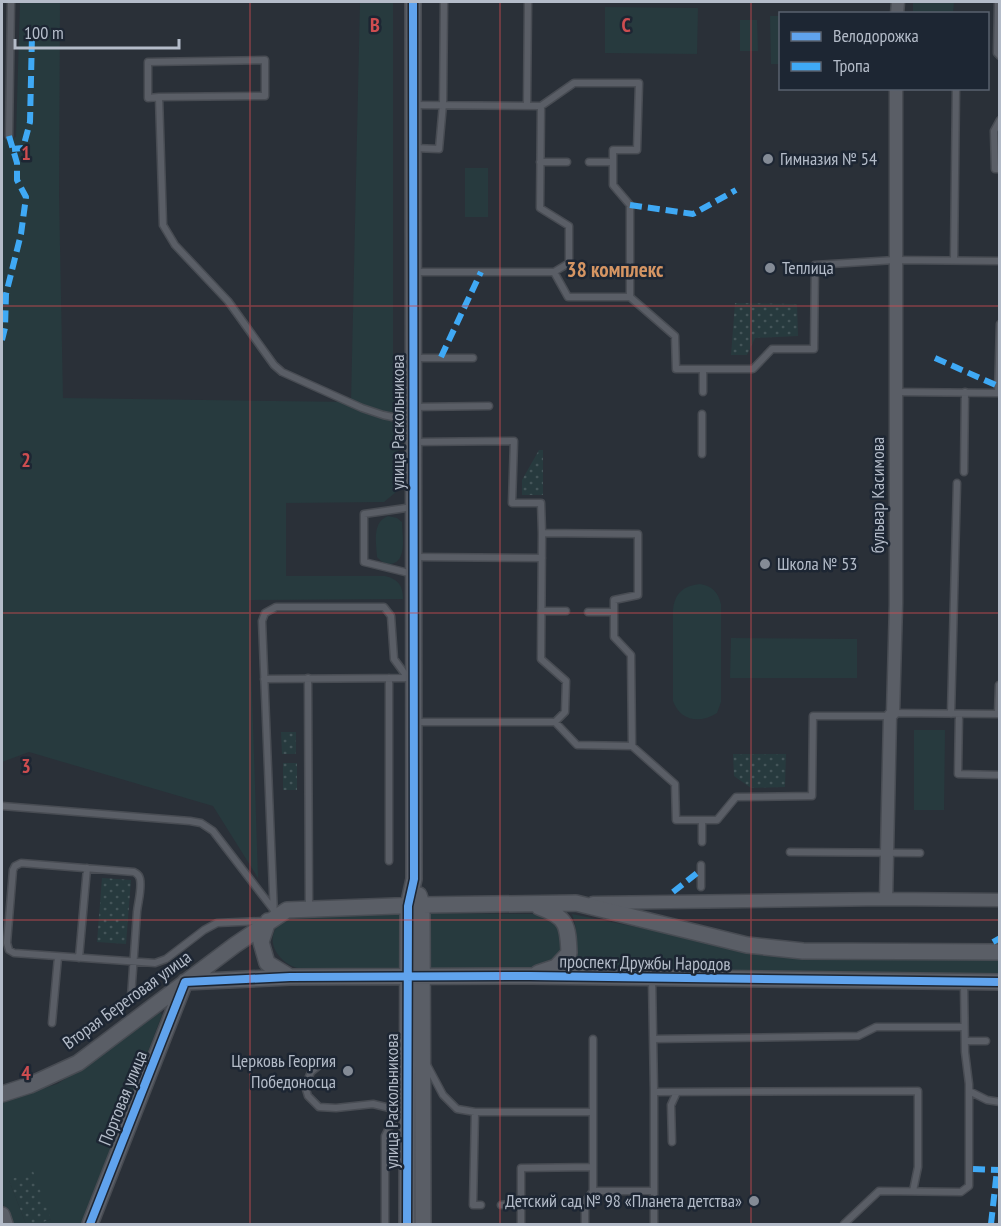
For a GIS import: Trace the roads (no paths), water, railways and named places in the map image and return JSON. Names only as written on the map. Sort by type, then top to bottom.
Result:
[{"type":"street","name":"улица Раскольникова","points":[[413,2],[414,557],[411,678],[414,722],[415,905],[423,977],[423,1224]]},
{"type":"street","name":"бульвар Касимова","points":[[886,899],[896,604],[896,90]]},
{"type":"street","points":[[576,903],[886,899],[999,900]]},
{"type":"street","name":"проспект Дружбы Народов","points":[[275,914],[309,909],[415,905],[576,903],[747,945],[803,951],[999,952]]},
{"type":"street","points":[[530,976],[556,967],[569,953],[568,931],[557,914],[531,904]]},
{"type":"street","name":"улица Раскольникова","points":[[407,1224],[407,978],[415,905]]},
{"type":"street","points":[[275,914],[261,942],[267,963],[290,977]]},
{"type":"street","name":"Вторая Береговая улица","points":[[2,1094],[30,1085],[78,1063],[275,914]]},
{"type":"street","name":"проспект Дружбы Народов","points":[[185,982],[290,977],[530,976],[999,982]]},
{"type":"street","name":"Портовая улица","points":[[90,1224],[185,982]]},
{"type":"street","points":[[2,1215],[5,1224]]},
{"type":"lane","points":[[9,136],[11,2]]},
{"type":"lane","points":[[414,148],[439,149],[444,2]]},
{"type":"lane","points":[[527,106],[528,2]]},
{"type":"lane","points":[[998,2],[997,52],[999,56]]},
{"type":"lane","points":[[265,60],[265,96],[159,97],[148,98],[148,62],[265,60]]},
{"type":"lane","points":[[414,105],[541,106],[574,82],[639,83],[637,150],[613,150],[613,185],[630,205],[630,297]]},
{"type":"lane","points":[[954,260],[956,90]]},
{"type":"lane","points":[[159,97],[163,225],[175,245],[228,301],[274,365],[282,372],[383,415],[489,406]]},
{"type":"lane","points":[[413,272],[554,272],[568,263],[568,226],[540,208],[541,106]]},
{"type":"lane","points":[[999,120],[994,131],[995,169],[999,169]]},
{"type":"lane","points":[[540,162],[567,162]]},
{"type":"lane","points":[[589,162],[613,162]]},
{"type":"lane","points":[[554,272],[568,297],[630,297],[675,336],[676,369],[753,369],[772,349],[814,349],[815,265],[895,260],[999,261]]},
{"type":"lane","points":[[896,392],[998,393],[999,324]]},
{"type":"lane","points":[[413,358],[473,358]]},
{"type":"lane","points":[[703,369],[703,392]]},
{"type":"lane","points":[[964,472],[965,392]]},
{"type":"lane","points":[[702,414],[702,454]]},
{"type":"lane","points":[[412,442],[513,441],[512,503],[541,503],[541,659],[566,681],[566,712],[555,722],[414,722]]},
{"type":"lane","points":[[951,714],[957,483]]},
{"type":"lane","points":[[413,574],[364,562],[364,514],[414,507]]},
{"type":"lane","points":[[542,533],[638,534],[638,595],[614,600],[614,637],[632,655],[632,746]]},
{"type":"lane","points":[[414,557],[542,558]]},
{"type":"lane","points":[[275,914],[263,616],[271,608],[379,607],[387,609],[391,616],[393,656],[398,666],[411,678]]},
{"type":"lane","points":[[541,611],[566,612]]},
{"type":"lane","points":[[588,612],[614,612]]},
{"type":"lane","points":[[308,678],[309,909]]},
{"type":"lane","points":[[388,678],[389,861]]},
{"type":"lane","points":[[264,679],[411,678]]},
{"type":"lane","points":[[555,722],[577,745],[632,746],[675,784],[676,820],[717,820],[736,797],[812,796],[813,716],[999,714],[999,685]]},
{"type":"lane","points":[[959,714],[958,774],[999,775]]},
{"type":"lane","points":[[2,806],[201,823],[213,831],[275,914]]},
{"type":"lane","points":[[702,820],[702,842]]},
{"type":"lane","points":[[790,852],[920,853]]},
{"type":"lane","points":[[131,997],[133,963],[139,877],[134,872],[21,863],[15,866],[8,943],[9,950],[14,953],[57,957],[80,958],[133,963],[150,964],[162,961],[217,923],[275,914]]},
{"type":"lane","points":[[701,887],[702,865]]},
{"type":"lane","points":[[80,958],[87,868]]},
{"type":"lane","points":[[52,1023],[57,957]]},
{"type":"lane","points":[[652,978],[654,1224]]},
{"type":"lane","points":[[844,1224],[879,1191],[961,1192],[969,1186],[969,1091],[964,1041],[964,982]]},
{"type":"lane","points":[[653,1038],[858,1036],[876,1027],[964,1027]]},
{"type":"lane","points":[[585,1224],[585,1202],[593,1191],[593,1039]]},
{"type":"lane","points":[[964,1041],[986,1041]]},
{"type":"lane","points":[[423,1059],[443,1095],[457,1108],[475,1112],[592,1112]]},
{"type":"lane","points":[[323,1062],[311,1072],[305,1086],[308,1096],[319,1107],[336,1108],[373,1104],[398,1110]]},
{"type":"lane","points":[[385,1224],[385,1136],[398,1110],[407,1075]]},
{"type":"lane","points":[[654,1092],[918,1091],[918,1167],[913,1191]]},
{"type":"lane","points":[[969,1091],[990,1101],[999,1102]]},
{"type":"lane","points":[[672,1142],[671,1105],[677,1092]]},
{"type":"lane","points":[[475,1112],[473,1205],[481,1205]]},
{"type":"lane","points":[[521,1224],[521,1168],[593,1167]]},
{"type":"lane","points":[[593,1191],[654,1191]]},
{"type":"lane","points":[[501,1205],[521,1203]]},
{"type":"place","name":"Гимназия № 54","points":[[768,159]]},
{"type":"place","name":"Теплица","points":[[770,268]]},
{"type":"place","name":"Школа № 53","points":[[765,564]]},
{"type":"place","name":"Церковь Георгия Победоносца","points":[[348,1071]]},
{"type":"place","name":"Детский сад № 98 «Планета детства»","points":[[754,1201]]},
{"type":"district","name":"38 комплекс","points":[[615,270]]}]
